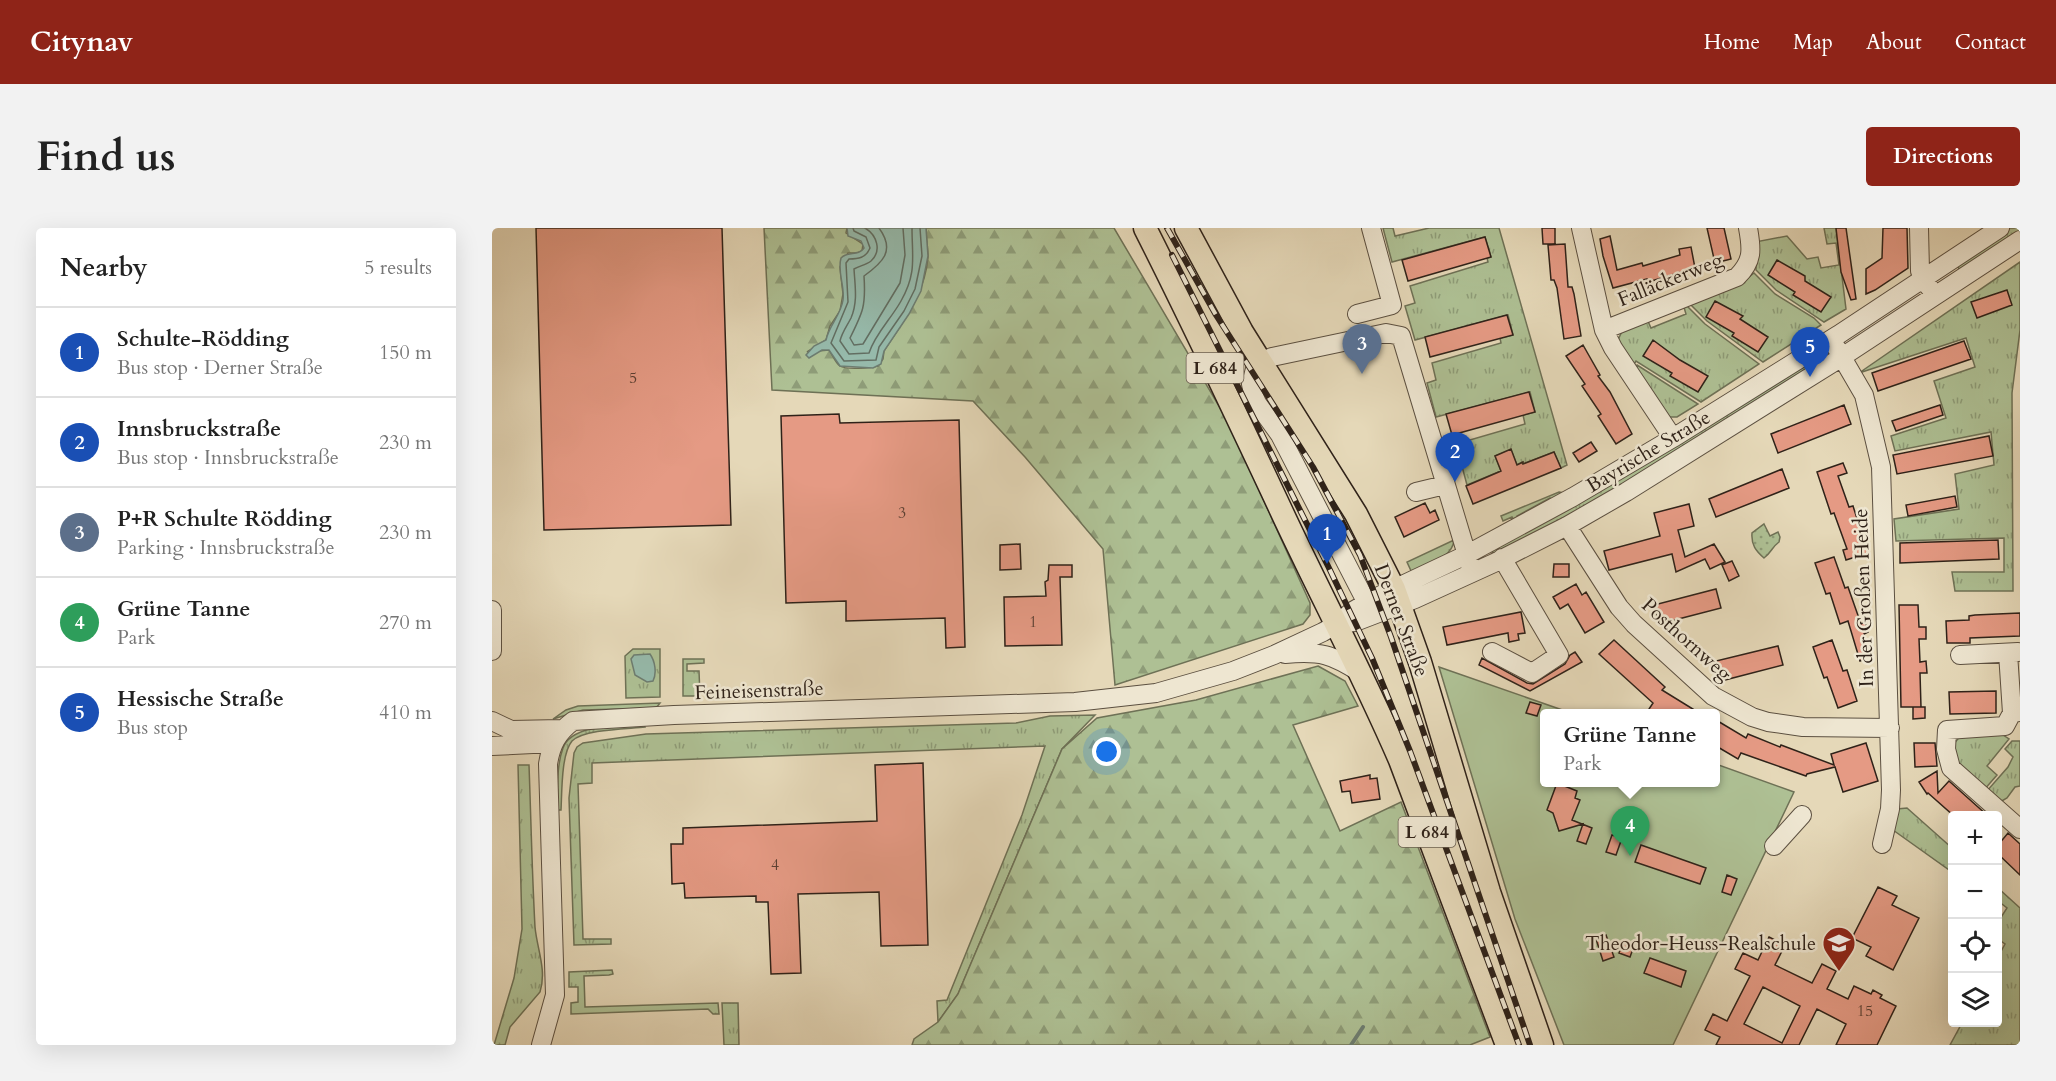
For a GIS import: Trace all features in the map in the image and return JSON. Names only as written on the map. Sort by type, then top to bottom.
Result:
[{"type":"main road","name":"L 684","points":[[1145,228],[1232,402],[1400,760],[1507,1045]]},
{"type":"main road","name":"Derner Straße","points":[[1186,228],[1242,332],[1270,359],[1356,514],[1397,597],[1489,892],[1542,1045]]},
{"type":"street","points":[[1357,314],[1392,305],[1371,228]]},
{"type":"street","points":[[1581,228],[1604,330],[1613,348],[1673,438]]},
{"type":"street","name":"Falläckerweg","points":[[1604,330],[1737,277],[1747,267],[1750,256],[1748,228]]},
{"type":"street","points":[[1919,228],[1920,271],[1935,296]]},
{"type":"street","name":"Bayrische Straße","points":[[1397,597],[1466,555],[1573,497],[1673,438],[1831,339],[2000,228]]},
{"type":"street","name":"Bayrische Straße","points":[[1337,624],[1355,622],[1370,609],[1397,597],[1473,573],[1567,526],[1626,492],[1842,357],[2020,240]]},
{"type":"street","points":[[1370,609],[1280,435],[1257,403],[1251,384],[1253,375],[1270,359],[1386,333],[1401,336],[1473,573]]},
{"type":"street","points":[[1831,339],[1842,357]]},
{"type":"street","name":"In der Großen Heide","points":[[1842,357],[1864,395],[1881,467],[1890,728],[1890,809],[1882,844]]},
{"type":"street","points":[[1416,492],[1445,485]]},
{"type":"street","name":"Posthornweg","points":[[1567,526],[1618,607],[1713,696],[1752,717],[1768,722],[1803,727],[1890,728]]},
{"type":"street","points":[[1492,652],[1532,673],[1559,655],[1502,558]]},
{"type":"street","points":[[492,610],[492,651]]},
{"type":"street","name":"Feineisenstraße","points":[[557,736],[573,721],[590,719],[1105,700],[1178,688],[1233,671],[1275,656],[1337,624]]},
{"type":"street","points":[[1960,655],[2014,652],[2016,713],[2005,726],[1947,730],[1946,749],[1951,768],[2020,829]]},
{"type":"street","name":"Feineisenstraße","points":[[1275,656],[1321,654],[1333,657],[1361,673]]},
{"type":"street","points":[[492,721],[511,730],[557,736]]},
{"type":"street","points":[[492,734],[511,730]]},
{"type":"street","points":[[492,746],[557,736]]},
{"type":"street","points":[[542,1045],[555,995],[548,764],[557,736]]},
{"type":"street","points":[[1774,846],[1802,815]]},
{"type":"green space","points":[[764,228],[847,228],[846,233],[863,244],[862,251],[848,253],[840,267],[843,294],[840,311],[830,326],[826,340],[807,352],[829,350],[840,366],[864,368],[878,366],[883,359],[884,351],[918,295],[928,257],[926,228],[1114,228],[1229,423],[1310,603],[1310,615],[1303,624],[1115,685],[1103,549],[1025,457],[973,401],[772,390]]},
{"type":"green space","points":[[1383,228],[1393,228],[1395,236],[1429,228],[1499,228],[1567,465],[1561,468],[1554,452],[1517,465],[1511,450],[1495,456],[1501,471],[1467,485],[1456,444],[1525,424],[1523,415],[1535,412],[1530,392],[1436,417],[1427,383],[1436,380],[1432,363],[1501,343],[1500,338],[1513,335],[1508,315],[1415,340],[1405,306],[1415,303],[1410,286],[1488,262],[1487,258],[1491,257],[1485,237],[1392,262]]},
{"type":"green space","points":[[1824,228],[1836,228],[1846,309],[1824,322],[1776,290],[1756,270],[1755,242],[1787,236],[1807,259],[1818,257],[1821,268],[1839,265],[1836,243],[1827,244]]},
{"type":"green space","points":[[2009,228],[2020,228],[2020,235],[1962,273],[1955,263]]},
{"type":"green space","points":[[2020,262],[2020,330],[2012,393],[2013,591],[1955,591],[1952,572],[2004,572],[2004,538],[1896,541],[1894,519],[1959,509],[1955,474],[1994,465],[1991,432],[1895,451],[1891,436],[1946,418],[1934,381],[1975,367],[1966,338],[1859,373]]},
{"type":"green space","points":[[1754,273],[1775,294],[1814,318],[1821,325],[1763,362],[1707,321],[1689,303],[1741,283]]},
{"type":"green space","points":[[1683,304],[1705,324],[1759,364],[1701,402],[1636,361],[1633,366],[1618,340],[1623,329],[1647,319],[1651,328],[1686,314]]},
{"type":"green space","points":[[1818,353],[1824,363],[1628,486],[1493,555],[1491,548]]},
{"type":"green space","points":[[1637,365],[1698,404],[1677,417],[1669,417],[1635,369]]},
{"type":"green space","points":[[1559,492],[1564,493],[1553,502],[1550,498],[1517,516],[1519,520],[1515,522],[1512,517],[1503,521],[1501,516]]},
{"type":"green space","points":[[1764,524],[1770,536],[1778,532],[1780,537],[1779,542],[1764,558],[1752,541],[1752,533]]},
{"type":"green space","points":[[1454,540],[1449,552],[1444,556],[1412,573],[1407,562]]},
{"type":"green space","points":[[633,649],[660,649],[660,697],[626,698],[625,656]]},
{"type":"green space","points":[[683,659],[704,659],[704,663],[687,664],[687,671],[699,671],[700,696],[683,696]]},
{"type":"green space","points":[[1318,666],[1345,681],[1358,706],[1293,725],[1340,831],[1401,802],[1490,1037],[1470,1045],[912,1045],[914,1039],[938,1022],[958,994],[1062,749],[1097,718],[1196,700]]},
{"type":"green space","points":[[1439,667],[1560,709],[1540,709],[1540,787],[1720,787],[1720,765],[1794,792],[1673,1045],[1564,1045],[1515,919]]},
{"type":"green space","points":[[660,703],[656,708],[583,710],[553,719],[566,710],[578,706]]},
{"type":"green space","points":[[1095,715],[1062,749],[958,994],[938,1022],[937,1001],[947,1000],[1022,815],[1045,746],[592,763],[592,783],[578,784],[583,939],[611,939],[611,944],[574,945],[569,798],[574,753],[583,743],[646,734],[1016,723],[1050,716]]},
{"type":"green space","points":[[644,723],[645,727],[596,732],[572,741],[568,747],[564,764],[561,810],[557,810],[559,763],[568,740],[576,734],[598,727]]},
{"type":"green space","points":[[2000,733],[2009,739],[1987,766],[1997,775],[1984,790],[1959,767],[1953,745],[1961,735]]},
{"type":"green space","points":[[2012,741],[2020,741],[2020,786],[2015,787],[2007,798],[2000,802],[1986,792],[2008,767],[2013,757],[2005,749]]},
{"type":"green space","points":[[518,765],[529,765],[535,927],[542,968],[542,984],[540,992],[510,1027],[505,1045],[494,1045],[514,978],[522,929]]},
{"type":"green space","points":[[1907,808],[1948,844],[1948,869],[1893,830],[1897,809]]},
{"type":"green space","points":[[2002,892],[2020,908],[2020,1045],[1950,1045],[1960,1027],[2002,1027],[2002,950],[2005,944],[2002,942],[2002,916],[2007,908],[2002,904]]},
{"type":"green space","points":[[612,970],[613,974],[609,975],[584,976],[585,1007],[718,1003],[719,1014],[713,1014],[708,1009],[571,1014],[571,1003],[578,1002],[578,987],[569,987],[569,972]]},
{"type":"green space","points":[[722,1003],[738,1003],[739,1045],[724,1045]]},
{"type":"water","points":[[847,228],[926,228],[928,256],[921,291],[909,314],[884,351],[881,364],[873,368],[840,366],[829,350],[822,350],[809,358],[806,355],[814,346],[826,340],[842,305],[841,258],[847,254],[862,251],[864,248],[861,241],[848,236]]},
{"type":"water","points":[[650,654],[655,674],[653,681],[647,682],[635,675],[631,659],[634,655]]},
{"type":"building","points":[[536,228],[722,228],[731,525],[544,530]]},
{"type":"building","points":[[1542,228],[1555,228],[1555,244],[1543,244]]},
{"type":"building","points":[[1707,228],[1724,228],[1731,259],[1715,263]]},
{"type":"building","points":[[1836,228],[1846,228],[1856,299],[1851,300],[1841,272]]},
{"type":"building","points":[[1883,228],[1907,228],[1908,268],[1866,294],[1866,269],[1882,258]]},
{"type":"building","points":[[1610,236],[1617,270],[1642,263],[1643,266],[1680,255],[1679,249],[1691,247],[1695,268],[1648,282],[1647,279],[1613,288],[1600,239]]},
{"type":"building","points":[[1485,237],[1491,257],[1408,281],[1402,260]]},
{"type":"building","points":[[1565,244],[1568,287],[1572,287],[1574,294],[1581,336],[1564,339],[1557,288],[1554,280],[1551,280],[1548,245]]},
{"type":"building","points":[[1777,260],[1805,276],[1805,281],[1831,297],[1821,312],[1793,295],[1795,292],[1768,275]]},
{"type":"building","points":[[2007,290],[2012,305],[1977,318],[1971,302]]},
{"type":"building","points":[[1715,301],[1743,316],[1740,319],[1768,337],[1758,352],[1732,336],[1734,333],[1706,317]]},
{"type":"building","points":[[1507,315],[1513,335],[1430,357],[1425,337]]},
{"type":"building","points":[[1653,340],[1680,360],[1708,376],[1698,392],[1670,376],[1672,373],[1643,356]]},
{"type":"building","points":[[1964,341],[1971,359],[1878,391],[1872,373]]},
{"type":"building","points":[[1583,345],[1600,375],[1598,376],[1610,392],[1632,434],[1616,444],[1598,416],[1601,414],[1582,386],[1585,384],[1566,356]]},
{"type":"building","points":[[1529,392],[1535,412],[1452,435],[1446,414]]},
{"type":"building","points":[[1844,405],[1851,424],[1778,453],[1771,434]]},
{"type":"building","points":[[1940,405],[1943,415],[1896,431],[1892,421]]},
{"type":"building","points":[[839,414],[840,423],[959,420],[965,647],[946,648],[945,618],[846,621],[846,601],[786,603],[781,416]]},
{"type":"building","points":[[1989,436],[1993,456],[1897,474],[1893,455]]},
{"type":"building","points":[[1591,442],[1597,451],[1579,462],[1573,453]]},
{"type":"building","points":[[1511,449],[1517,465],[1554,452],[1561,468],[1473,504],[1466,486],[1501,471],[1495,456]]},
{"type":"building","points":[[1843,463],[1847,473],[1838,476],[1849,507],[1853,506],[1868,553],[1846,560],[1843,550],[1847,549],[1834,513],[1831,514],[1817,472]]},
{"type":"building","points":[[1782,469],[1789,488],[1716,517],[1709,499]]},
{"type":"building","points":[[1955,496],[1957,507],[1908,516],[1906,505]]},
{"type":"building","points":[[1425,503],[1430,513],[1435,510],[1439,520],[1404,537],[1395,517]]},
{"type":"building","points":[[1689,504],[1694,526],[1678,530],[1685,557],[1714,544],[1725,562],[1710,569],[1705,559],[1676,572],[1672,554],[1609,570],[1604,551],[1660,536],[1654,513]]},
{"type":"building","points":[[1998,540],[1999,559],[1900,563],[1900,543]]},
{"type":"building","points":[[1020,544],[1021,569],[1000,570],[1000,545]]},
{"type":"building","points":[[1834,557],[1861,624],[1865,622],[1868,632],[1864,634],[1871,657],[1860,661],[1848,621],[1840,624],[1830,593],[1826,594],[1815,563]]},
{"type":"building","points":[[1732,561],[1739,576],[1729,581],[1722,565]]},
{"type":"building","points":[[1554,564],[1569,564],[1569,577],[1553,577]]},
{"type":"building","points":[[1049,565],[1072,565],[1072,577],[1060,577],[1062,645],[1005,646],[1004,597],[1046,596],[1045,582],[1048,580]]},
{"type":"building","points":[[1576,584],[1582,595],[1586,592],[1604,622],[1585,633],[1568,604],[1560,609],[1553,597]]},
{"type":"building","points":[[1716,589],[1721,608],[1659,624],[1654,605]]},
{"type":"building","points":[[1899,605],[1918,605],[1919,627],[1926,627],[1926,639],[1919,639],[1920,662],[1926,661],[1927,673],[1920,673],[1921,707],[1901,707]]},
{"type":"building","points":[[1521,612],[1525,633],[1518,634],[1519,640],[1509,642],[1508,633],[1447,645],[1443,627]]},
{"type":"building","points":[[2020,613],[2020,636],[1970,638],[1970,643],[1947,643],[1946,621],[1969,620],[1969,616],[1975,615]]},
{"type":"building","points":[[1614,640],[1665,687],[1662,690],[1693,709],[1649,709],[1653,703],[1599,654]]},
{"type":"building","points":[[1832,640],[1843,671],[1847,670],[1857,701],[1838,708],[1813,647]]},
{"type":"building","points":[[1778,646],[1783,665],[1721,681],[1716,661]]},
{"type":"building","points":[[1575,652],[1582,662],[1530,691],[1479,665],[1482,658],[1527,683],[1533,684],[1565,664],[1570,655]]},
{"type":"building","points":[[1996,691],[1996,713],[1950,714],[1949,692]]},
{"type":"building","points":[[1530,702],[1541,705],[1537,716],[1526,713]]},
{"type":"building","points":[[1913,707],[1925,707],[1925,718],[1913,719]]},
{"type":"building","points":[[1720,722],[1746,738],[1748,734],[1834,765],[1831,754],[1866,743],[1878,781],[1843,792],[1835,767],[1806,776],[1741,753],[1738,759],[1720,748]]},
{"type":"building","points":[[1914,743],[1935,743],[1937,766],[1915,767]]},
{"type":"building","points":[[923,763],[928,945],[881,946],[879,892],[798,894],[801,973],[771,974],[768,902],[756,902],[756,896],[685,898],[684,883],[672,884],[671,844],[683,844],[683,828],[877,821],[875,765]]},
{"type":"building","points":[[1937,771],[1938,793],[1949,781],[1982,811],[1948,811],[1927,794],[1919,782]]},
{"type":"building","points":[[1370,775],[1370,779],[1377,778],[1380,799],[1352,803],[1350,791],[1342,792],[1340,781]]},
{"type":"building","points":[[1556,787],[1567,787],[1577,791],[1575,798],[1580,800],[1572,820],[1582,824],[1559,831],[1553,813],[1547,810]]},
{"type":"building","points":[[1583,824],[1592,828],[1586,844],[1577,841]]},
{"type":"building","points":[[2008,833],[2020,844],[2020,875],[2002,858],[2002,840]]},
{"type":"building","points":[[1612,835],[1622,838],[1616,855],[1606,852]]},
{"type":"building","points":[[1641,845],[1706,868],[1700,884],[1635,862]]},
{"type":"building","points":[[1727,875],[1737,879],[1731,895],[1722,892]]},
{"type":"building","points":[[1878,887],[1897,896],[1892,905],[1919,918],[1893,970],[1866,956],[1871,947],[1852,938]]},
{"type":"building","points":[[1606,935],[1614,957],[1603,961],[1596,939]]},
{"type":"building","points":[[1769,937],[1785,945],[1775,965],[1812,983],[1822,964],[1836,971],[1827,989],[1848,999],[1854,986],[1871,994],[1873,990],[1882,995],[1880,998],[1896,1006],[1877,1045],[1836,1045],[1846,1024],[1817,1009],[1799,1045],[1716,1045],[1720,1037],[1705,1030],[1713,1014],[1727,1021],[1750,976],[1735,969],[1743,953],[1758,960]],"holes":[[[1763,987],[1800,1006],[1782,1043],[1744,1024]]]},
{"type":"building","points":[[1623,942],[1634,946],[1630,957],[1619,953]]},
{"type":"building","points":[[1650,958],[1686,971],[1681,987],[1644,973]]},
{"type":"waterway","points":[[1351,1045],[1363,1027]]},
{"type":"railway","points":[[1167,228],[1216,315],[1313,467],[1360,555],[1391,637],[1530,1045]]},
{"type":"railway","points":[[1172,255],[1372,658],[1410,751],[1519,1045]]},
{"type":"place","name":"P+R Schulte Rödding","points":[[1362,374]]},
{"type":"place","name":"Hessische Straße","points":[[1810,377]]},
{"type":"place","name":"Innsbruckstraße","points":[[1455,482]]},
{"type":"place","name":"Schulte-Rödding","points":[[1327,564]]},
{"type":"place","name":"Grüne Tanne","points":[[1630,856]]},
{"type":"place","name":"Theodor-Heuss-Realschule","points":[[1839,972]]}]
